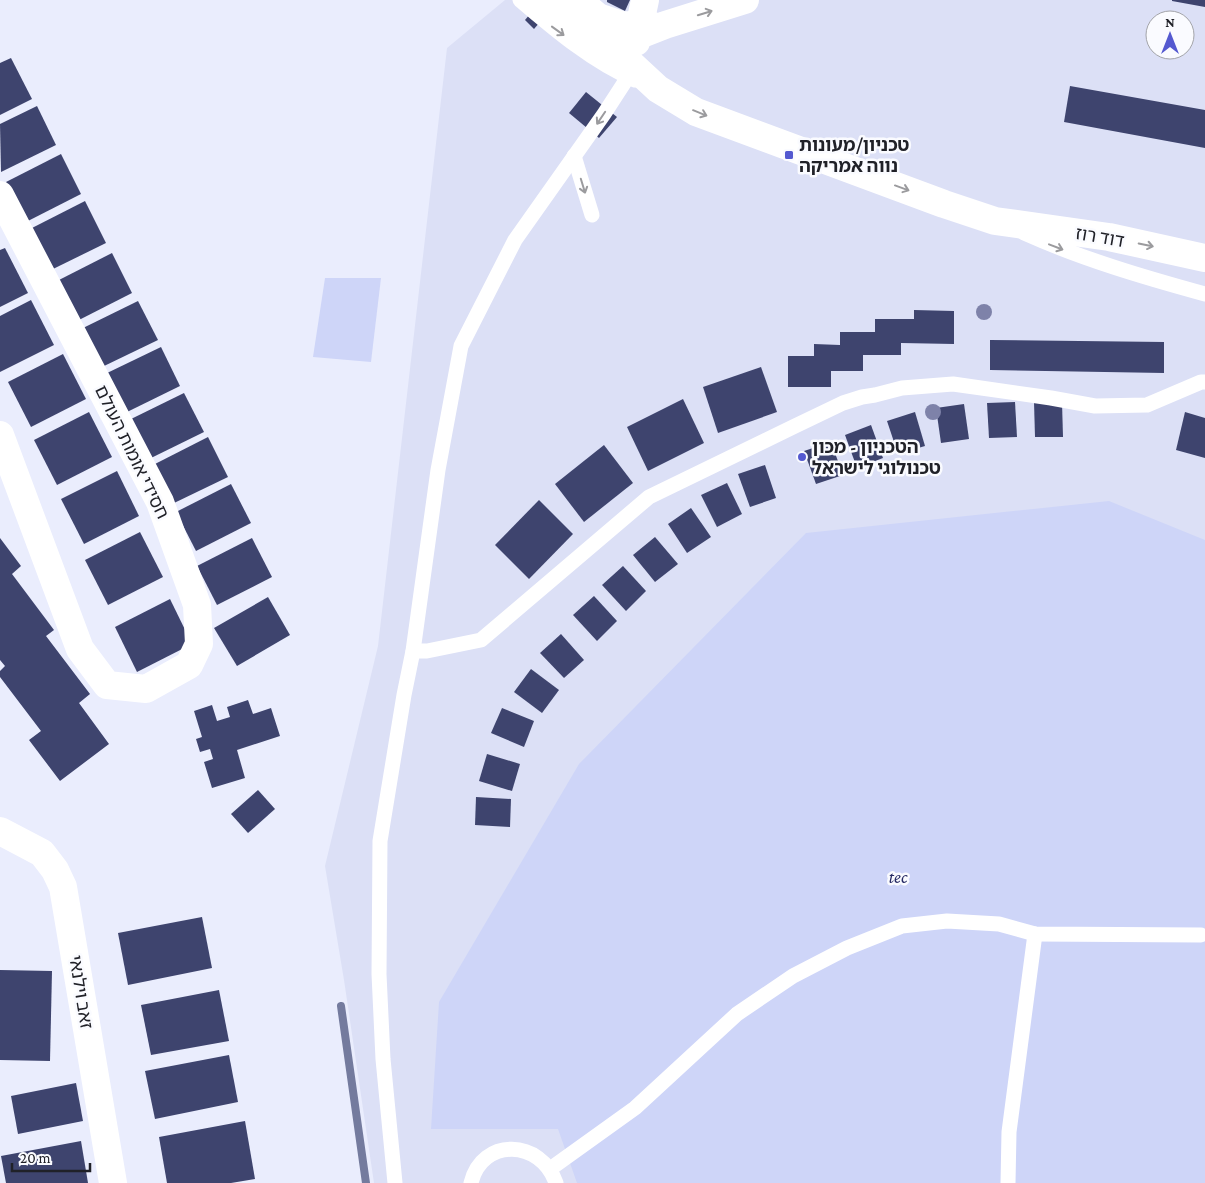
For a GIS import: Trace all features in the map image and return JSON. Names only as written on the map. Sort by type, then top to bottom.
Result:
[{"type":"street","name":"דוד רוז","points":[[544,0],[602,43],[629,71],[696,112],[995,221],[1109,238],[1205,258]]},
{"type":"street","points":[[587,1],[598,16],[622,25],[646,18],[745,0]]},
{"type":"street","points":[[629,71],[646,18]]},
{"type":"street","points":[[602,43],[618,43],[646,18]]},
{"type":"street","name":"חסידי אומות העולם","points":[[0,195],[160,502],[197,605],[199,644],[189,665],[146,689],[107,685],[80,649],[0,435]]},
{"type":"street","name":"זאב וילנאי","points":[[0,831],[42,853],[55,870],[63,886],[113,1183]]},
{"type":"lane","points":[[395,1183],[383,1059],[380,983],[380,842],[444,467],[461,346],[515,240],[574,156],[629,71],[600,61],[545,21],[520,0]]},
{"type":"lane","points":[[574,156],[592,215]]},
{"type":"lane","points":[[995,221],[1054,246],[1128,273],[1205,294]]},
{"type":"lane","points":[[413,651],[427,651],[481,640],[649,497],[793,427],[862,397],[902,388],[953,384],[1096,406],[1147,405],[1180,390],[1205,382]]},
{"type":"lane","points":[[471,1183],[472,1176],[480,1164],[502,1150],[516,1149],[529,1152],[541,1159],[553,1176],[635,1108],[737,1014],[793,976],[847,948],[902,926],[947,921],[999,924],[1035,934],[1201,935]]},
{"type":"lane","points":[[1008,1183],[1009,1132],[1035,934]]},
{"type":"shaded area","name":"הטכניון - מכון טכנולוגי לישראל","points":[[505,0],[1205,0],[1205,1183],[374,1183],[325,866],[378,646],[447,48]]},
{"type":"green space","points":[[325,278],[381,278],[371,362],[313,357]]},
{"type":"green space","name":"tec","points":[[1109,501],[1205,540],[1205,1183],[577,1183],[558,1129],[431,1129],[439,1002],[579,764],[806,533]]},
{"type":"building","points":[[607,0],[630,0],[625,11],[607,2]]},
{"type":"building","points":[[1205,0],[1205,7],[1172,1]]},
{"type":"building","points":[[530,14],[540,22],[534,29],[525,20]]},
{"type":"building","points":[[11,58],[32,99],[0,115],[0,63]]},
{"type":"building","points":[[1070,86],[1205,110],[1205,148],[1064,122]]},
{"type":"building","points":[[586,92],[617,117],[599,138],[569,113]]},
{"type":"building","points":[[37,106],[56,145],[1,172],[0,124]]},
{"type":"building","points":[[61,154],[81,194],[26,222],[6,182]]},
{"type":"building","points":[[85,201],[106,243],[51,270],[30,229]]},
{"type":"building","points":[[5,248],[28,293],[0,307],[0,250]]},
{"type":"building","points":[[112,253],[132,293],[77,321],[57,281]]},
{"type":"building","points":[[31,300],[54,345],[0,372],[0,316]]},
{"type":"building","points":[[138,301],[158,340],[102,367],[83,328]]},
{"type":"building","points":[[914,310],[954,311],[954,344],[901,343],[901,355],[863,355],[863,371],[831,371],[831,387],[788,387],[788,356],[814,356],[814,344],[840,345],[840,332],[875,332],[875,319],[914,319]]},
{"type":"building","points":[[990,340],[1164,342],[1164,373],[990,370]]},
{"type":"building","points":[[161,347],[180,386],[125,413],[105,374]]},
{"type":"building","points":[[63,354],[86,399],[31,427],[8,382]]},
{"type":"building","points":[[761,367],[777,412],[718,433],[703,387]]},
{"type":"building","points":[[184,393],[204,432],[149,459],[129,420]]},
{"type":"building","points":[[683,399],[704,443],[648,471],[627,427]]},
{"type":"building","points":[[1015,402],[1017,437],[989,438],[987,403]]},
{"type":"building","points":[[1034,402],[1062,402],[1063,437],[1035,437]]},
{"type":"building","points":[[964,404],[969,439],[941,443],[936,408]]},
{"type":"building","points":[[89,412],[112,457],[57,485],[34,440]]},
{"type":"building","points":[[915,412],[925,446],[898,454],[887,421]]},
{"type":"building","points":[[1185,412],[1205,418],[1205,458],[1176,450]]},
{"type":"building","points":[[871,425],[883,458],[857,468],[845,435]]},
{"type":"building","points":[[208,437],[228,477],[172,504],[153,465]]},
{"type":"building","points":[[831,442],[843,475],[816,484],[804,451]]},
{"type":"building","points":[[604,445],[633,483],[584,522],[555,484]]},
{"type":"building","points":[[765,465],[776,498],[750,507],[738,474]]},
{"type":"building","points":[[117,471],[139,516],[84,544],[61,499]]},
{"type":"building","points":[[727,483],[742,514],[717,527],[701,495]]},
{"type":"building","points":[[231,484],[251,523],[196,551],[176,512]]},
{"type":"building","points":[[539,500],[573,534],[529,579],[495,545]]},
{"type":"building","points":[[691,508],[711,537],[687,553],[668,524]]},
{"type":"building","points":[[140,532],[163,577],[108,605],[85,560]]},
{"type":"building","points":[[655,537],[678,564],[655,582],[633,555]]},
{"type":"building","points":[[0,538],[21,566],[12,574],[54,630],[46,636],[90,694],[79,703],[109,744],[60,781],[29,740],[41,731],[0,677],[0,671],[5,666],[0,660]]},
{"type":"building","points":[[252,538],[272,577],[217,605],[197,566]]},
{"type":"building","points":[[623,566],[646,591],[626,611],[602,585]]},
{"type":"building","points":[[594,596],[617,621],[597,641],[573,615]]},
{"type":"building","points":[[268,597],[290,635],[237,666],[214,628]]},
{"type":"building","points":[[170,599],[192,644],[137,672],[115,627]]},
{"type":"building","points":[[561,634],[584,660],[564,678],[540,653]]},
{"type":"building","points":[[531,669],[559,690],[542,713],[514,692]]},
{"type":"building","points":[[248,700],[253,714],[271,708],[280,736],[237,750],[245,778],[212,788],[204,762],[213,759],[210,749],[200,752],[196,739],[202,737],[194,711],[212,705],[217,721],[230,717],[227,707]]},
{"type":"building","points":[[502,708],[534,721],[524,747],[491,733]]},
{"type":"building","points":[[487,754],[520,764],[512,791],[479,781]]},
{"type":"building","points":[[258,790],[275,809],[248,833],[231,814]]},
{"type":"building","points":[[476,797],[511,799],[510,827],[475,825]]},
{"type":"building","points":[[202,917],[212,968],[128,985],[118,933]]},
{"type":"building","points":[[0,970],[52,971],[50,1061],[0,1060]]},
{"type":"building","points":[[219,990],[229,1041],[151,1055],[141,1005]]},
{"type":"building","points":[[229,1055],[238,1102],[155,1119],[145,1071]]},
{"type":"building","points":[[76,1083],[83,1121],[18,1134],[11,1096]]},
{"type":"building","points":[[245,1121],[255,1179],[231,1183],[167,1183],[159,1137]]},
{"type":"building","points":[[81,1141],[88,1183],[6,1183],[1,1156]]},
{"type":"waterway","points":[[341,1006],[366,1183]]},
{"type":"place","name":"טכניון/מעונות נווה אמריקה","points":[[789,155]]},
{"type":"place","name":"הטכניון - מכון טכנולוגי לישראל","points":[[802,457]]}]
